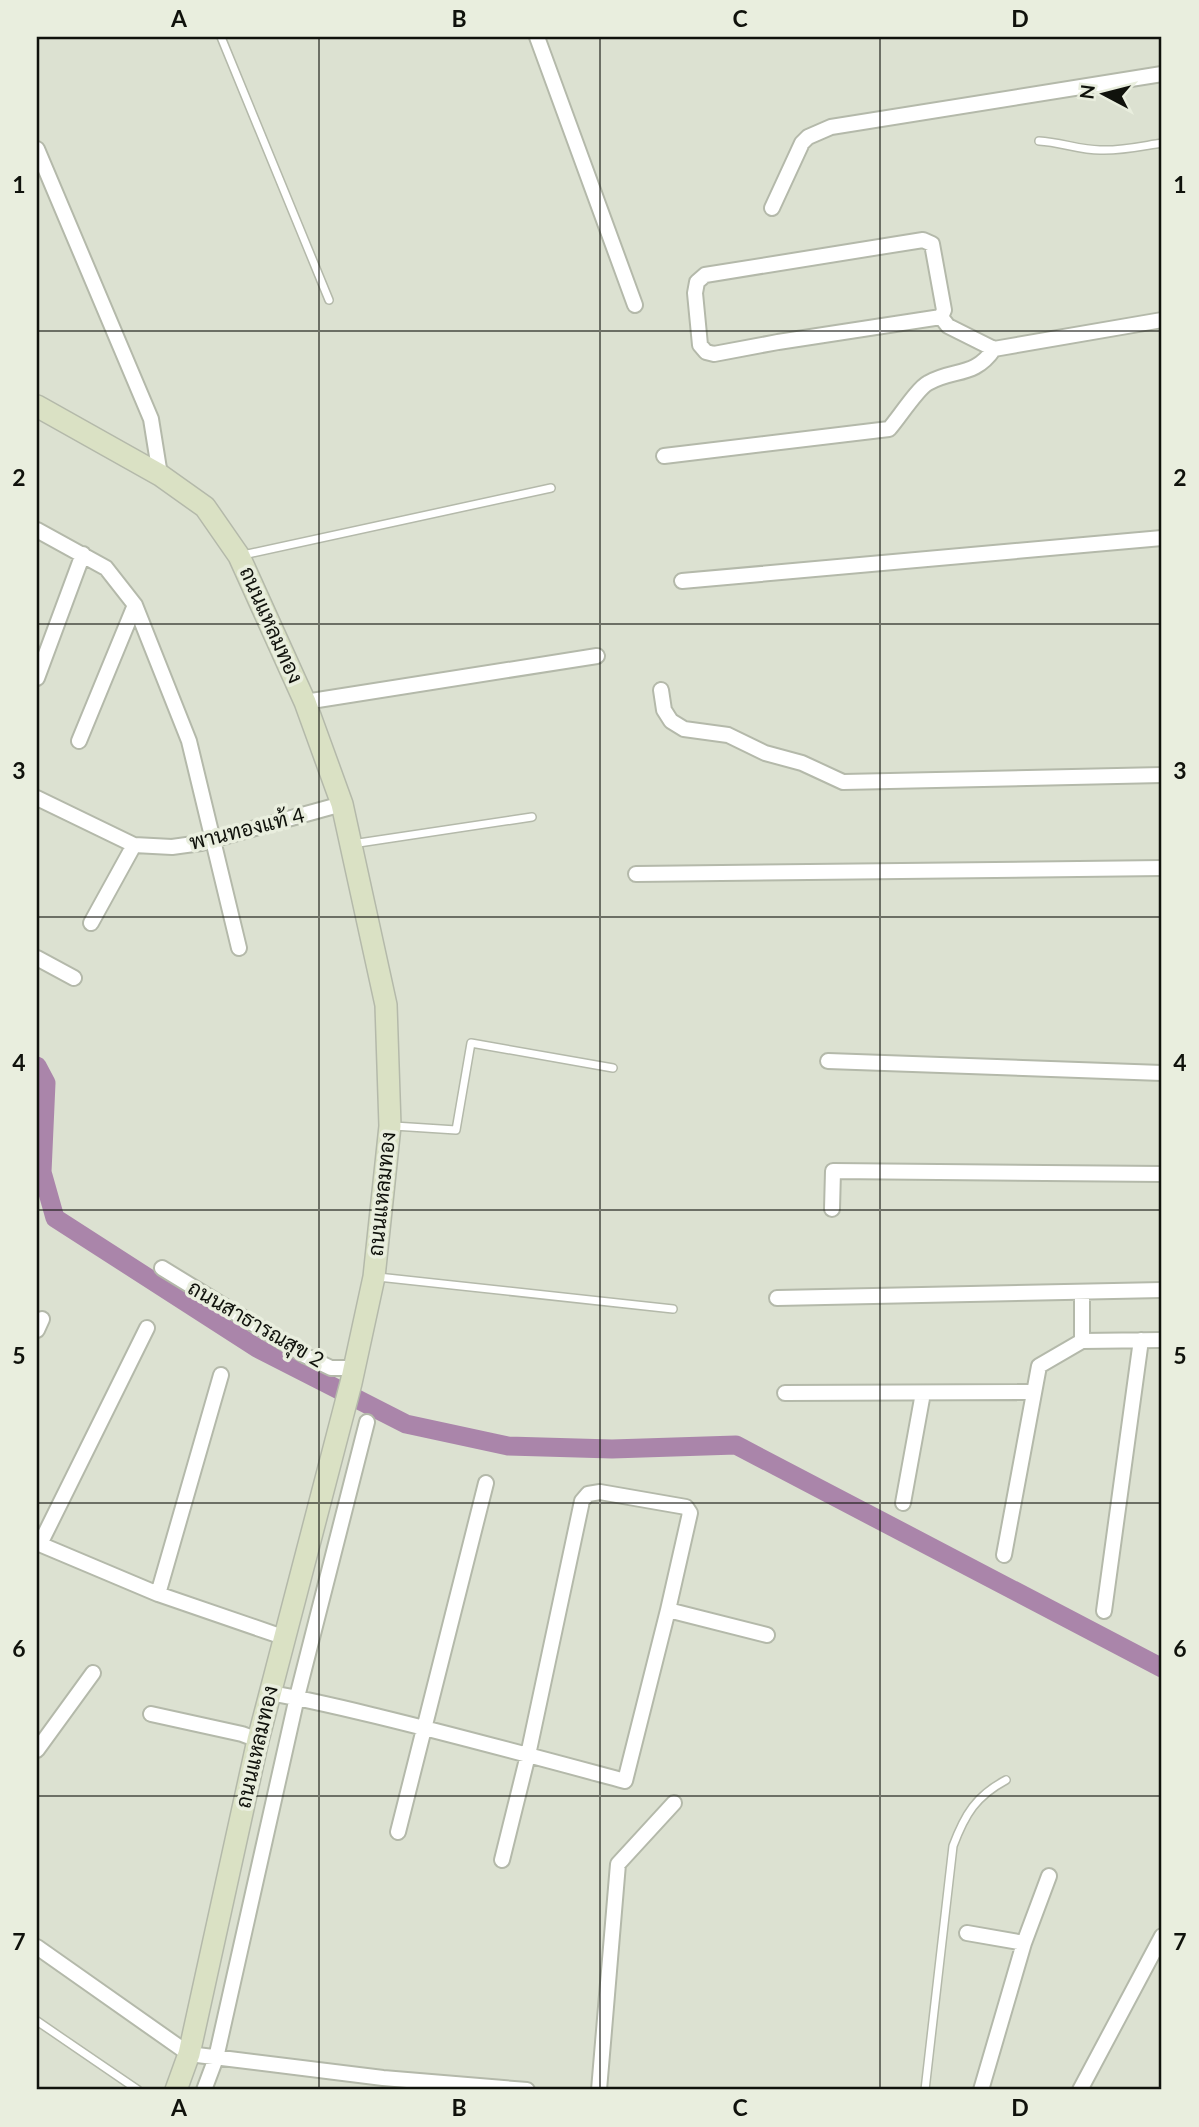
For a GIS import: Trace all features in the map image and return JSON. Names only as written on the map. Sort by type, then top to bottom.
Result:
[{"type":"main road","name":"ถนนแหลมทอง","points":[[37,406],[160,475],[205,507],[239,556],[305,702],[342,804],[386,1005],[390,1126],[374,1277],[353,1376],[269,1693],[189,2054],[176,2090]]},
{"type":"street","points":[[537,37],[635,305]]},
{"type":"street","points":[[772,208],[803,143],[808,137],[831,127],[1162,74]]},
{"type":"street","points":[[37,149],[151,418],[160,475]]},
{"type":"street","points":[[923,240],[932,244],[944,310],[941,317],[714,354],[706,352],[701,345],[695,293],[697,282],[705,275],[923,240]]},
{"type":"street","points":[[941,317],[948,326],[994,349],[1162,320]]},
{"type":"street","points":[[664,456],[889,429],[926,384],[947,375],[970,371],[987,360],[994,349]]},
{"type":"street","points":[[37,530],[106,568],[135,605],[189,741],[239,948]]},
{"type":"street","points":[[682,581],[1162,538]]},
{"type":"street","points":[[37,678],[83,554]]},
{"type":"street","points":[[79,741],[135,605]]},
{"type":"street","points":[[305,702],[597,656]]},
{"type":"street","points":[[661,690],[664,710],[671,721],[684,729],[728,735],[765,753],[802,762],[843,782],[1162,775]]},
{"type":"street","name":"พานทองแท้ 4","points":[[37,798],[134,845],[149,848],[172,847],[213,839],[342,804]]},
{"type":"street","points":[[91,923],[134,845]]},
{"type":"street","points":[[636,874],[1162,868]]},
{"type":"street","points":[[37,958],[74,978]]},
{"type":"street","points":[[828,1060],[1162,1073]]},
{"type":"street","points":[[832,1209],[834,1171],[1162,1174]]},
{"type":"street","name":"ถนนสาธารณสุข 2","points":[[162,1268],[306,1356],[353,1376]]},
{"type":"street","points":[[777,1298],[1162,1290]]},
{"type":"street","points":[[1082,1292],[1082,1341]]},
{"type":"street","points":[[147,1328],[39,1544],[158,1594],[283,1637]]},
{"type":"street","points":[[1104,1611],[1141,1340]]},
{"type":"street","points":[[1004,1555],[1039,1366],[1082,1341],[1162,1340]]},
{"type":"street","points":[[158,1594],[221,1375]]},
{"type":"street","points":[[785,1393],[1034,1392]]},
{"type":"street","points":[[903,1503],[923,1393]]},
{"type":"street","points":[[204,2090],[216,2058],[297,1697],[366,1422]]},
{"type":"street","points":[[398,1832],[486,1483]]},
{"type":"street","points":[[269,1693],[297,1697],[425,1728],[528,1755],[625,1781],[690,1513],[686,1507],[600,1492],[588,1494],[582,1501],[528,1755],[502,1860]]},
{"type":"street","points":[[668,1609],[767,1635]]},
{"type":"street","points":[[37,1750],[93,1673]]},
{"type":"street","points":[[151,1714],[258,1740]]},
{"type":"street","points":[[600,2090],[618,1864],[674,1802]]},
{"type":"street","points":[[981,2090],[1024,1943],[1049,1876]]},
{"type":"street","points":[[967,1933],[1024,1943]]},
{"type":"street","points":[[1080,2090],[1162,1936]]},
{"type":"street","points":[[37,1947],[189,2054],[383,2078],[527,2090]]},
{"type":"lane","points":[[221,37],[329,300]]},
{"type":"lane","points":[[1039,141],[1104,150],[1162,143]]},
{"type":"lane","points":[[239,556],[551,488]]},
{"type":"lane","points":[[352,845],[532,817]]},
{"type":"lane","points":[[390,1126],[456,1129],[471,1043],[613,1068]]},
{"type":"lane","points":[[374,1277],[673,1309]]},
{"type":"lane","points":[[925,2090],[953,1846],[970,1809],[987,1790],[1006,1780]]},
{"type":"lane","points":[[37,2021],[138,2090]]},
{"type":"waterway","points":[[37,1066],[46,1083],[42,1172],[55,1218],[257,1348],[406,1424],[508,1446],[612,1449],[736,1445],[1162,1668]]}]
